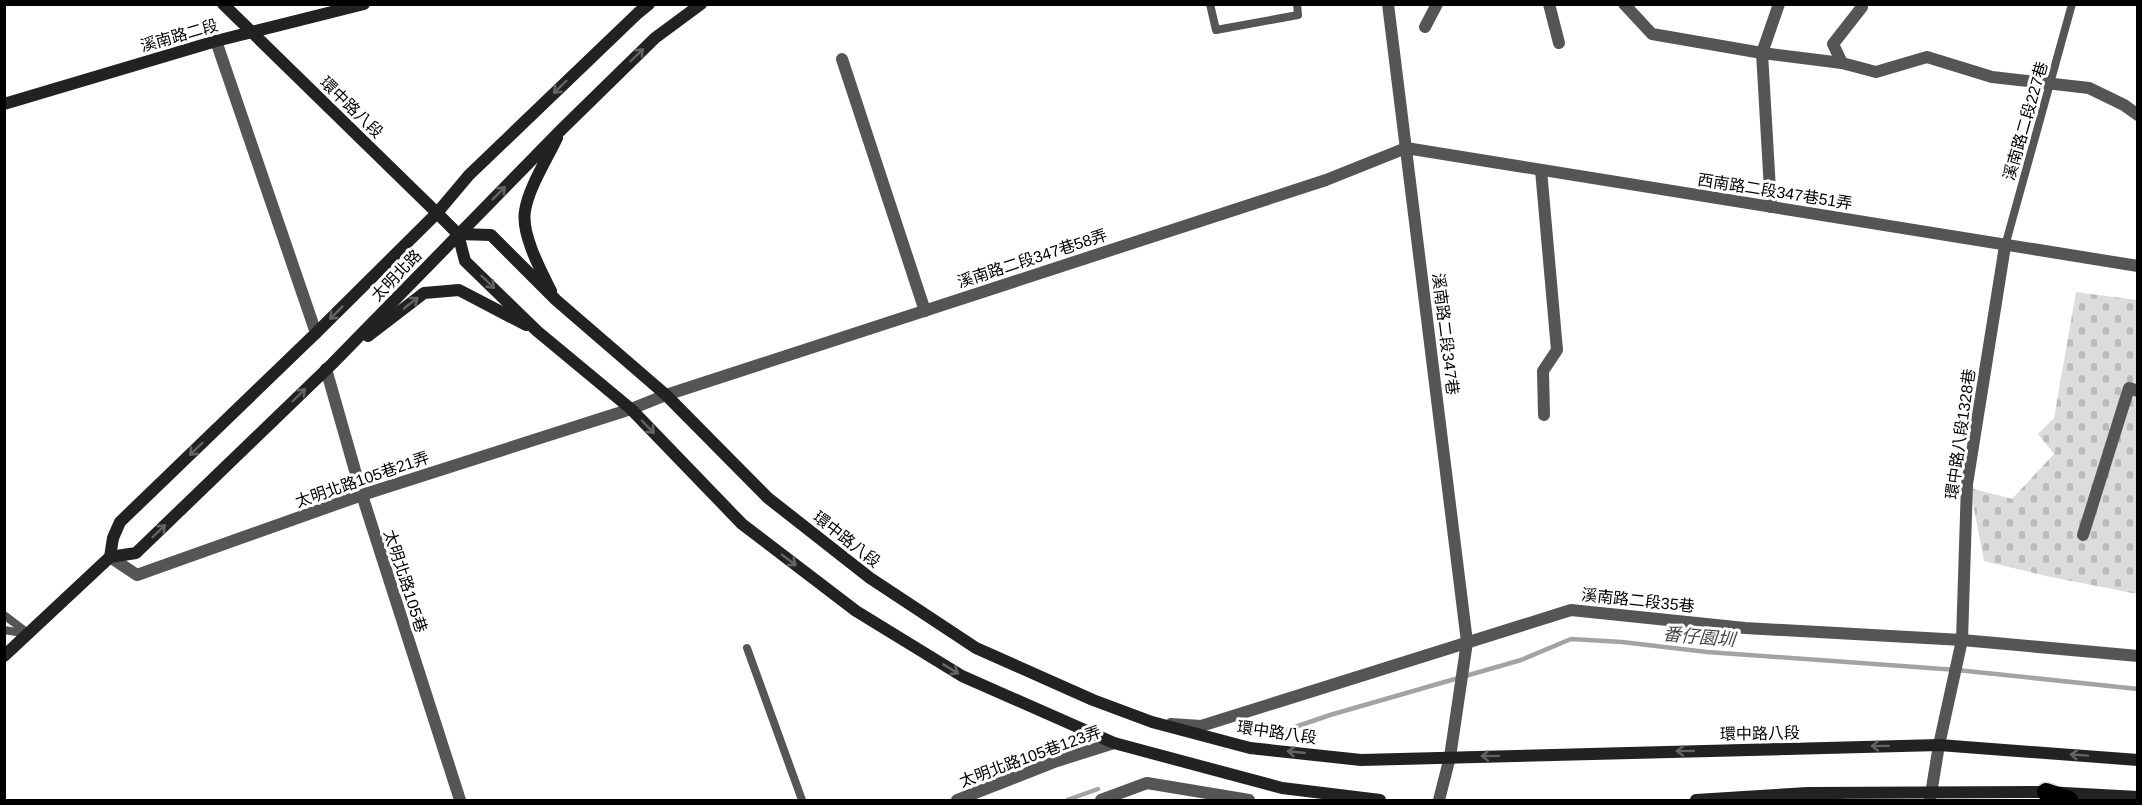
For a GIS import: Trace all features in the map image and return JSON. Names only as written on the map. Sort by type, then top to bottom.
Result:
[{"type":"highway","points":[[2046,792],[2069,801]]},
{"type":"street","name":"環中路八段","points":[[223,4],[458,234],[465,261],[537,331],[632,409],[742,524],[856,611],[962,676],[1114,743],[1282,789],[1380,801]]},
{"type":"street","name":"溪南路二段","points":[[4,104],[216,41],[364,4]]},
{"type":"street","name":"太明北路","points":[[649,4],[470,175],[437,213],[316,333],[120,522],[113,538],[110,557],[136,553],[329,367],[561,130],[655,38],[701,4]]},
{"type":"street","name":"溪南路二段347巷","points":[[1388,4],[1467,642],[1450,757],[1439,801]]},
{"type":"street","points":[[1425,27],[1437,4]]},
{"type":"street","points":[[1549,4],[1559,43]]},
{"type":"street","points":[[1624,4],[1652,34],[1762,53],[1842,63],[1876,72],[1927,57],[1992,77],[2089,88],[2137,114]]},
{"type":"street","points":[[1771,207],[1762,53],[1779,4]]},
{"type":"street","points":[[1842,63],[1833,44],[1862,4]]},
{"type":"street","points":[[216,41],[316,333]]},
{"type":"street","points":[[842,59],[925,310]]},
{"type":"street","name":"環中路八段","points":[[556,300],[531,250],[524,213],[531,191],[561,130]]},
{"type":"street","name":"西南路二段347巷51弄","points":[[1406,148],[2138,266]]},
{"type":"street","name":"溪南路二段347巷58弄","points":[[666,395],[1326,180],[1406,148]]},
{"type":"street","points":[[1541,170],[1557,350],[1543,371],[1544,415]]},
{"type":"street","name":"環中路八段","points":[[458,234],[491,235],[556,300],[666,395],[768,498],[870,578],[976,648],[1152,723],[1250,748],[1361,759],[1939,745],[2138,760]]},
{"type":"street","name":"環中路八段1328巷","points":[[1931,797],[1939,745],[1962,640],[1967,484],[2005,246]]},
{"type":"street","name":"環中路八段","points":[[329,367],[424,293],[459,290],[537,331]]},
{"type":"street","name":"太明北路105巷","points":[[329,367],[362,495],[460,801]]},
{"type":"street","points":[[2083,535],[2134,386]]},
{"type":"street","name":"太明北路105巷21弄","points":[[110,557],[137,575],[362,495],[632,409],[666,395]]},
{"type":"street","points":[[4,656],[110,557]]},
{"type":"street","name":"溪南路二段35巷","points":[[1152,723],[1201,726],[1571,610],[1745,628],[1962,640],[2138,656]]},
{"type":"street","name":"太明北路105巷123弄","points":[[957,801],[1057,761],[1114,743]]},
{"type":"street","points":[[1101,801],[1147,783],[1249,801]]},
{"type":"street","points":[[1696,801],[1808,793],[1931,797],[2046,792],[2138,797]]},
{"type":"street","points":[[1808,793],[1837,801]]},
{"type":"lane","points":[[1210,4],[1216,30],[1298,15],[1297,4]]},
{"type":"lane","name":"溪南路二段227巷","points":[[2005,246],[2072,4]]},
{"type":"lane","points":[[4,615],[29,634]]},
{"type":"lane","points":[[4,630],[29,634]]},
{"type":"lane","points":[[747,648],[802,801]]},
{"type":"green space","points":[[2076,292],[2137,300],[2137,594],[1984,561],[1970,488],[2012,499],[2054,454],[2038,434],[2054,418]]},
{"type":"waterway","name":"番仔園圳","points":[[1272,735],[1330,715],[1521,660],[1571,639],[1622,642],[1707,652],[1957,670],[2138,689]]},
{"type":"waterway","name":"番仔園圳","points":[[1067,800],[1098,789]]}]
